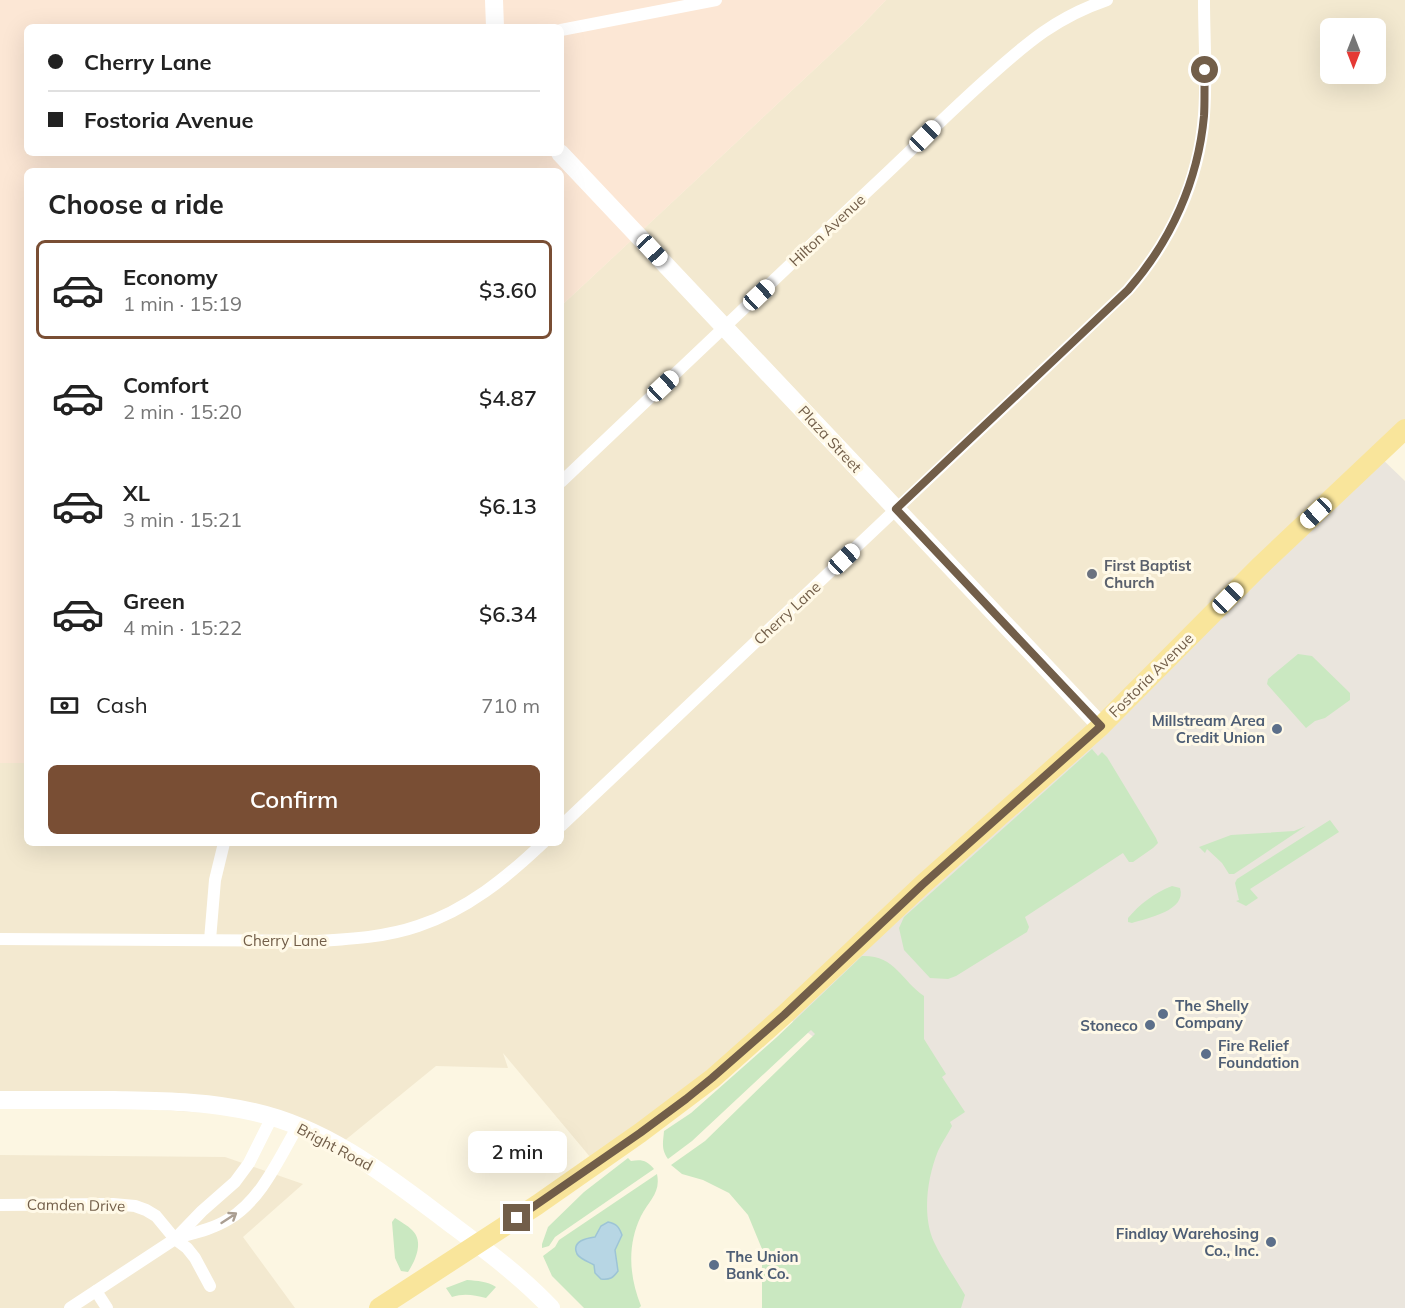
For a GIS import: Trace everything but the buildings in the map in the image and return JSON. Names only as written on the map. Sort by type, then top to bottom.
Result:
[{"type":"main road","name":"Fostoria Avenue","points":[[379,1308],[478,1245],[640,1133],[712,1078],[792,1008],[922,885],[1101,726],[1259,567],[1405,429]]},
{"type":"street","points":[[494,0],[495,24]]},
{"type":"street","points":[[564,29],[716,0]]},
{"type":"street","name":"Hilton Avenue","points":[[564,479],[953,108],[1030,41],[1068,16],[1107,0]]},
{"type":"street","name":"Cherry Lane","points":[[564,823],[1128,290],[1149,263],[1168,235],[1194,172],[1204,116],[1204,0]]},
{"type":"street","name":"Plaza Street","points":[[563,156],[1101,726]]},
{"type":"street","points":[[210,940],[215,880],[223,846]]},
{"type":"street","name":"Cherry Lane","points":[[0,939],[352,939],[375,936],[408,929],[461,907],[516,868],[540,846]]},
{"type":"street","name":"Bright Road","points":[[0,1100],[173,1101],[209,1104],[253,1112],[298,1126],[323,1137],[380,1171],[523,1281],[551,1308]]},
{"type":"street","points":[[70,1308],[175,1239],[235,1182],[249,1163],[272,1117]]},
{"type":"street","points":[[175,1239],[209,1229],[230,1219],[247,1205],[268,1178],[298,1126]]},
{"type":"street","name":"Camden Drive","points":[[0,1205],[113,1204],[135,1206],[146,1210],[156,1216],[175,1239],[187,1248],[210,1286]]},
{"type":"street","points":[[96,1291],[106,1308]]},
{"type":"shaded area","points":[[0,0],[886,0],[564,303],[564,168],[24,168],[24,763],[0,763]]},
{"type":"shaded area","points":[[886,0],[1405,0],[1405,429],[874,930],[596,1164],[503,1053],[508,1068],[436,1066],[338,1146],[272,1117],[0,1100],[0,763],[24,763],[24,846],[564,846],[564,303]]},
{"type":"shaded area","points":[[1378,455],[1405,481],[1405,1308],[815,1308],[815,1038],[784,1015]]},
{"type":"shaded area","points":[[0,1155],[225,1157],[303,1184],[243,1237],[295,1308],[0,1308]]},
{"type":"green space","points":[[1298,654],[1312,656],[1350,693],[1350,700],[1306,728],[1267,684],[1268,679]]},
{"type":"green space","points":[[1092,749],[1098,756],[1102,752],[1107,757],[1158,843],[1133,862],[1129,862],[1123,853],[1025,917],[1029,927],[1027,932],[956,976],[948,979],[930,978],[904,950],[899,928],[904,917]]},
{"type":"green space","points":[[1330,820],[1339,832],[1250,889],[1258,898],[1246,906],[1236,901],[1239,900],[1235,883],[1237,879]]},
{"type":"green space","points":[[1306,826],[1234,874],[1229,874],[1222,863],[1207,849],[1205,853],[1199,847],[1231,835],[1294,831]]},
{"type":"green space","points":[[1172,886],[1180,888],[1181,896],[1172,908],[1147,919],[1128,922],[1128,918],[1142,904]]},
{"type":"green space","points":[[862,956],[873,957],[890,964],[924,996],[924,1039],[946,1074],[942,1077],[965,1112],[950,1122],[952,1126],[938,1151],[931,1173],[927,1209],[930,1232],[934,1242],[965,1295],[961,1308],[762,1308],[762,1249],[748,1215],[729,1193],[703,1180],[682,1174],[671,1165],[705,1141],[815,1034],[811,1030],[692,1141],[668,1159],[663,1149],[664,1131],[691,1113],[777,1037]]},
{"type":"green space","points":[[628,1158],[631,1161],[646,1162],[654,1169],[555,1237],[549,1246],[542,1248],[548,1227],[584,1192]]},
{"type":"green space","points":[[657,1174],[656,1191],[641,1216],[633,1238],[632,1272],[641,1306],[639,1308],[584,1308],[552,1276],[543,1256],[555,1247],[559,1240]]},
{"type":"green space","points":[[395,1218],[412,1230],[418,1240],[418,1251],[408,1272],[401,1271],[395,1258],[392,1222]]},
{"type":"green space","points":[[467,1280],[486,1282],[496,1287],[486,1298],[469,1295],[452,1297],[446,1288]]},
{"type":"water","points":[[608,1222],[617,1226],[622,1235],[615,1250],[618,1271],[611,1278],[601,1279],[595,1273],[594,1265],[577,1254],[576,1246],[581,1241],[595,1237],[601,1226]]},
{"type":"place","name":"First Baptist Church","points":[[1092,574]]},
{"type":"place","name":"Millstream Area Credit Union","points":[[1277,729]]},
{"type":"place","name":"The Shelly Company","points":[[1163,1014]]},
{"type":"place","name":"Stoneco","points":[[1150,1025]]},
{"type":"place","name":"Fire Relief Foundation","points":[[1206,1054]]},
{"type":"place","name":"Findlay Warehosing Co., Inc.","points":[[1271,1242]]},
{"type":"place","name":"The Union Bank Co.","points":[[714,1265]]},
{"type":"route","points":[[517,1218],[640,1133],[712,1078],[817,986],[922,885],[1101,726],[896,509],[1128,290],[1156,254],[1178,214],[1194,172],[1204,116],[1205,70]]}]
